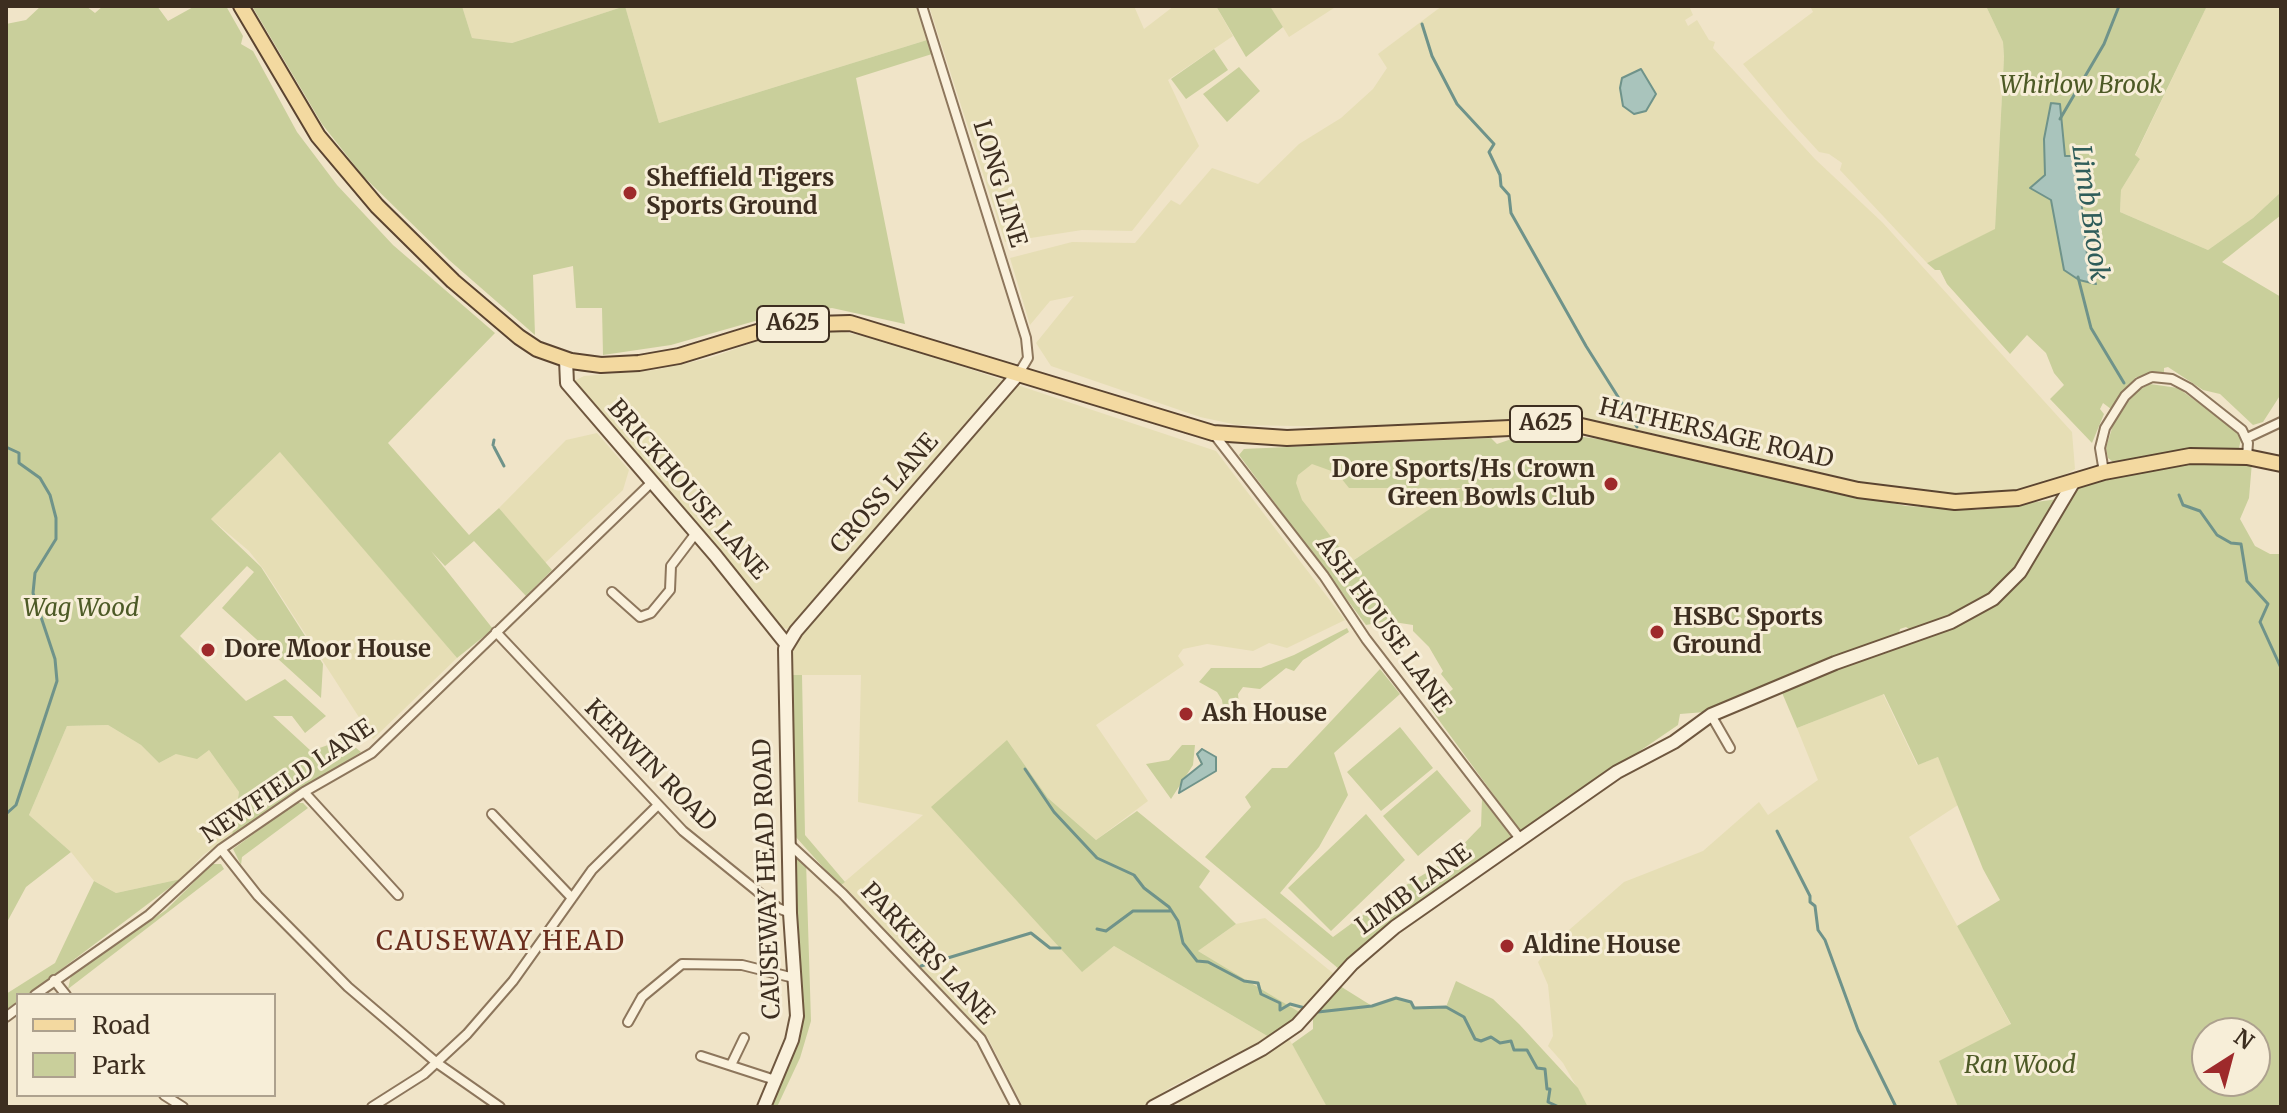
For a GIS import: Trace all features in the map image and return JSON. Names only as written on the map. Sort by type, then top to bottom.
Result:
[{"type":"main road","name":"A625","points":[[241,6],[318,136],[358,186],[453,281],[519,337],[566,360],[601,365],[639,363],[679,356],[780,325],[831,321],[873,328],[1019,373]]},
{"type":"main road","name":"HATHERSAGE ROAD","points":[[1019,373],[1213,433],[1287,438],[1563,424],[1599,428],[1701,455],[1894,496],[1955,502],[2002,500],[2073,483]]},
{"type":"main road","name":"A625","points":[[2073,483],[2104,472],[2190,456],[2247,457],[2281,464]]},
{"type":"street","name":"LONG LINE","points":[[922,6],[1026,338],[1028,358],[1019,373]]},
{"type":"street","name":"BRICKHOUSE LANE","points":[[566,360],[567,383],[787,645]]},
{"type":"street","name":"CROSS LANE","points":[[787,645],[1019,373]]},
{"type":"street","points":[[2104,472],[2100,448],[2105,428],[2125,396],[2139,383],[2152,377],[2172,379],[2189,388],[2247,438],[2247,457]]},
{"type":"street","points":[[2247,438],[2281,422]]},
{"type":"street","name":"ASH HOUSE LANE","points":[[1213,433],[1521,840]]},
{"type":"street","name":"NEWFIELD LANE","points":[[38,993],[149,915],[221,849],[304,792],[372,753],[651,483]]},
{"type":"street","name":"LIMB LANE","points":[[1153,1107],[1262,1049],[1297,1025],[1352,964],[1395,927],[1617,772],[1674,742],[1711,715],[1835,663],[1951,622],[1988,603],[2020,572],[2073,483]]},
{"type":"street","points":[[612,592],[640,617],[651,613],[670,590],[671,566],[696,533]]},
{"type":"street","name":"KERWIN ROAD","points":[[496,632],[696,844],[778,908],[790,913]]},
{"type":"street","name":"CAUSEWAY HEAD ROAD","points":[[764,1107],[796,1027],[788,843],[784,660],[787,645]]},
{"type":"street","points":[[1711,715],[1730,748]]},
{"type":"street","points":[[304,792],[398,895]]},
{"type":"street","points":[[372,1107],[437,1063],[513,981],[606,852],[658,805]]},
{"type":"street","points":[[492,814],[572,898]]},
{"type":"street","name":"PARKERS LANE","points":[[788,843],[981,1039],[1016,1107]]},
{"type":"street","points":[[221,849],[258,896],[319,959],[437,1063],[500,1107]]},
{"type":"street","points":[[628,1022],[642,997],[682,964],[742,965],[794,978]]},
{"type":"street","points":[[54,980],[64,993]]},
{"type":"street","points":[[731,1065],[744,1038]]},
{"type":"street","points":[[701,1056],[775,1080]]},
{"type":"shaded area","points":[[462,6],[625,6],[512,43],[472,38]]},
{"type":"shaded area","points":[[625,6],[917,6],[927,40],[659,123]]},
{"type":"shaded area","points":[[929,6],[1134,6],[1144,29],[1174,6],[1216,6],[1233,36],[1168,80],[1199,146],[1132,231],[1082,230],[1005,242]]},
{"type":"shaded area","points":[[1270,6],[1337,6],[1289,37]]},
{"type":"shaded area","points":[[1442,6],[1689,6],[1693,15],[1685,20],[1688,26],[1697,20],[1709,40],[1715,42],[1713,48],[1815,159],[1883,223],[2072,432],[2075,469],[2054,481],[2024,489],[1973,495],[1934,493],[1878,487],[1646,432],[1573,419],[1410,428],[1237,425],[1200,417],[1051,366],[1036,343],[1074,296],[1050,301],[1030,325],[1010,258],[1072,242],[1135,243],[1171,200],[1180,205],[1212,168],[1258,184],[1299,144],[1341,118],[1373,89],[1387,68],[1378,54]]},
{"type":"shaded area","points":[[1810,6],[1986,6],[2003,42],[2004,57],[1995,230],[1927,263],[1840,170],[1842,163],[1829,154],[1819,152],[1743,64],[1813,12]]},
{"type":"shaded area","points":[[2207,6],[2281,6],[2281,192],[2253,218],[2208,250],[2120,212],[2121,190],[2140,159],[2135,156]]},
{"type":"shaded area","points":[[829,329],[917,347],[920,352],[1002,380],[788,629],[783,628],[572,382],[584,376],[655,370],[710,358],[760,340]]},
{"type":"shaded area","points":[[1017,385],[1216,451],[1345,620],[1287,648],[1269,643],[1253,651],[1207,644],[1183,649],[1178,656],[1184,665],[1096,725],[1148,801],[1096,840],[1048,798],[1007,740],[1082,971],[1114,946],[1269,1037],[1171,1087],[1141,1107],[1023,1107],[988,1038],[842,884],[923,815],[858,802],[861,675],[790,675],[790,658],[798,640]]},
{"type":"shaded area","points":[[597,433],[629,470],[623,490],[545,563],[499,508],[566,440]]},
{"type":"shaded area","points":[[1477,439],[1479,477],[1331,575],[1239,455],[1244,449]]},
{"type":"shaded area","points":[[281,451],[457,658],[373,739],[264,570],[249,551],[211,519]]},
{"type":"shaded area","points":[[1883,694],[1917,765],[1938,757],[1958,805],[1909,837],[2011,1025],[1940,1061],[1958,1107],[1588,1107],[1563,1063],[1548,1046],[1553,1036],[1548,985],[1538,962],[1553,944],[1624,882],[1703,851],[1759,802],[1768,815],[1818,780],[1797,728]]},
{"type":"shaded area","points":[[108,725],[141,745],[159,763],[176,754],[209,750],[239,792],[232,835],[203,855],[181,879],[116,893],[94,881],[71,852],[29,815],[67,726]]},
{"type":"shaded area","points":[[1265,918],[1334,974],[1301,1013],[1198,951],[1236,924]]},
{"type":"shaded area","points":[[1289,1039],[1320,1089],[1327,1107],[1181,1107],[1176,1099]]},
{"type":"green space","name":"Wag Wood","points":[[41,6],[86,6],[95,13],[103,6],[157,6],[168,21],[195,6],[226,6],[243,36],[241,44],[253,51],[297,132],[337,185],[393,245],[495,333],[388,443],[469,535],[499,508],[552,570],[526,596],[474,541],[445,566],[431,551],[493,629],[457,658],[280,452],[211,519],[261,567],[323,664],[321,698],[222,608],[254,572],[247,566],[180,636],[246,701],[285,679],[326,716],[305,733],[292,716],[273,716],[311,751],[345,739],[361,752],[232,835],[239,792],[209,750],[197,759],[176,754],[159,763],[141,745],[108,725],[67,726],[29,815],[71,852],[26,887],[6,924],[6,24],[26,20]]},
{"type":"green space","name":"Sheffield Tigers Sports Ground","points":[[252,6],[462,6],[472,38],[512,43],[625,6],[659,123],[927,40],[932,54],[856,78],[905,324],[832,308],[776,315],[671,345],[603,355],[602,308],[576,308],[573,266],[533,275],[535,335],[449,260],[363,176],[322,124]]},
{"type":"green space","points":[[1216,6],[1270,6],[1283,27],[1246,57]]},
{"type":"green space","name":"Whirlow Brook","points":[[1986,6],[2207,6],[2135,155],[2140,159],[2121,190],[2120,212],[2208,250],[2253,218],[2281,192],[2281,215],[2222,262],[2281,297],[2281,394],[2263,422],[2253,425],[2220,394],[2203,390],[2168,367],[2164,368],[2164,377],[2136,377],[2111,409],[2103,403],[2100,409],[2104,414],[2092,443],[2050,399],[2064,385],[2054,373],[2046,353],[2027,335],[2010,354],[1947,284],[1940,270],[1927,263],[1995,229],[2004,57],[2003,42]]},
{"type":"green space","points":[[1214,49],[1228,70],[1186,99],[1171,79]]},
{"type":"green space","points":[[1239,67],[1260,91],[1227,122],[1203,94]]},
{"type":"green space","points":[[2150,384],[2178,388],[2242,435],[2239,448],[2175,452],[2113,462],[2108,458],[2106,448],[2113,425],[2135,392]]},
{"type":"green space","name":"HSBC Sports Ground","points":[[1523,435],[1569,435],[1605,440],[1906,506],[1977,510],[2058,499],[2014,571],[2000,587],[1980,601],[1912,631],[1906,627],[1900,629],[1898,636],[1805,667],[1705,712],[1680,714],[1678,725],[1521,832],[1430,708],[1453,689],[1441,674],[1443,671],[1429,647],[1413,631],[1413,625],[1387,621],[1366,625],[1239,455],[1244,449],[1491,438],[1497,444]],"holes":[[[1312,464],[1337,473],[1349,488],[1461,488],[1351,562],[1302,500],[1296,483],[1298,475]]]},
{"type":"green space","name":"Ran Wood","points":[[2194,461],[2252,462],[2249,498],[2240,519],[2255,546],[2270,554],[2281,554],[2281,1107],[1958,1107],[1939,1061],[2011,1024],[1957,926],[2000,900],[1983,869],[1938,757],[1918,765],[1884,694],[1797,728],[1780,688],[1969,620],[1995,605],[2025,576],[2069,499],[2083,484],[2113,475]]},
{"type":"green space","points":[[1347,628],[1349,632],[1303,660],[1294,671],[1286,668],[1260,689],[1243,687],[1238,694],[1240,716],[1236,719],[1224,714],[1217,692],[1199,682],[1211,668],[1261,668]]},
{"type":"green space","points":[[1380,669],[1400,694],[1334,753],[1348,795],[1319,847],[1280,893],[1333,937],[1393,893],[1449,859],[1481,826],[1482,799],[1512,838],[1425,897],[1339,969],[1205,857],[1251,807],[1245,797],[1272,768],[1287,768]]},
{"type":"green space","points":[[790,675],[802,675],[805,835],[845,882],[840,886],[794,835]]},
{"type":"green space","points":[[1400,727],[1433,768],[1381,811],[1347,772]]},
{"type":"green space","points":[[1007,740],[1048,798],[1096,840],[1137,811],[1210,871],[1199,887],[1236,924],[1198,951],[1301,1013],[1294,1021],[1269,1037],[1114,946],[1082,972],[931,807]]},
{"type":"green space","points":[[1182,745],[1195,745],[1193,765],[1171,799],[1146,764],[1169,760]]},
{"type":"green space","points":[[1437,770],[1471,811],[1418,856],[1383,816]]},
{"type":"green space","points":[[296,803],[303,803],[308,808],[242,857],[241,865],[233,849]]},
{"type":"green space","points":[[1366,814],[1405,860],[1331,931],[1288,888]]},
{"type":"green space","points":[[793,854],[806,861],[811,1021],[800,1058],[777,1107],[770,1107],[802,1008]]},
{"type":"green space","points":[[212,864],[221,864],[224,869],[68,989],[71,975],[166,910]]},
{"type":"green space","points":[[181,879],[30,993],[16,993],[16,1002],[6,1010],[6,994],[55,963],[94,881],[116,893]]},
{"type":"green space","points":[[1456,981],[1493,999],[1578,1088],[1588,1107],[1327,1107],[1292,1044],[1313,1029],[1313,1019],[1340,986],[1372,1006],[1396,998],[1411,1002],[1415,1008],[1446,1007]]},
{"type":"water","points":[[1641,69],[1656,94],[1646,111],[1634,114],[1623,106],[1620,88],[1622,78]]},
{"type":"water","points":[[2051,103],[2060,104],[2065,156],[2074,156],[2078,170],[2088,264],[2096,284],[2079,280],[2064,270],[2051,200],[2030,188],[2045,175],[2044,139]]},
{"type":"water","points":[[1202,749],[1216,757],[1216,771],[1179,793],[1182,780],[1202,764],[1197,754]]},
{"type":"waterway","name":"Limb Brook","points":[[2060,119],[2104,44],[2119,6]]},
{"type":"waterway","points":[[1422,24],[1432,56],[1457,104],[1494,144],[1489,152],[1500,175],[1501,186],[1509,195],[1511,213],[1586,346],[1637,427]]},
{"type":"waterway","name":"Limb Brook","points":[[2078,277],[2091,328],[2124,383]]},
{"type":"waterway","points":[[493,445],[494,440]]},
{"type":"waterway","points":[[6,447],[19,453],[19,463],[40,478],[50,495],[56,518],[56,539],[35,573],[33,593],[55,659],[57,681],[16,805],[6,814]]},
{"type":"waterway","points":[[494,447],[504,466]]},
{"type":"waterway","name":"Limb Brook","points":[[2179,495],[2183,505],[2200,511],[2217,535],[2231,543],[2241,544],[2247,581],[2268,604],[2260,622],[2281,668]]},
{"type":"waterway","points":[[1025,769],[1054,812],[1097,858],[1134,875],[1144,888],[1169,907],[1178,921],[1183,943],[1197,961],[1208,962],[1244,981],[1258,983],[1261,994],[1280,1003],[1280,1010],[1290,1004],[1305,1008]]},
{"type":"waterway","points":[[1777,831],[1810,896],[1810,902],[1815,906],[1818,930],[1825,940],[1858,1030],[1896,1107]]},
{"type":"waterway","points":[[1097,929],[1106,931],[1133,911],[1170,911]]},
{"type":"waterway","points":[[921,966],[1031,933],[1050,948],[1060,948]]},
{"type":"waterway","points":[[1318,1012],[1372,1006],[1396,998],[1411,1002],[1414,1008],[1446,1007],[1464,1017],[1475,1039],[1481,1041],[1491,1037],[1500,1043],[1511,1041],[1514,1050],[1527,1050],[1537,1068],[1545,1069],[1547,1089],[1550,1089],[1548,1102],[1559,1107]]},
{"type":"place","name":"Sheffield Tigers Sports Ground","points":[[630,193]]},
{"type":"place","name":"Dore Sports/Hs Crown Green Bowls Club","points":[[1611,484]]},
{"type":"place","name":"HSBC Sports Ground","points":[[1657,632]]},
{"type":"place","name":"Dore Moor House","points":[[208,650]]},
{"type":"place","name":"Ash House","points":[[1186,714]]},
{"type":"place","name":"Aldine House","points":[[1507,946]]},
{"type":"district","name":"CAUSEWAY HEAD","points":[[501,943]]}]
